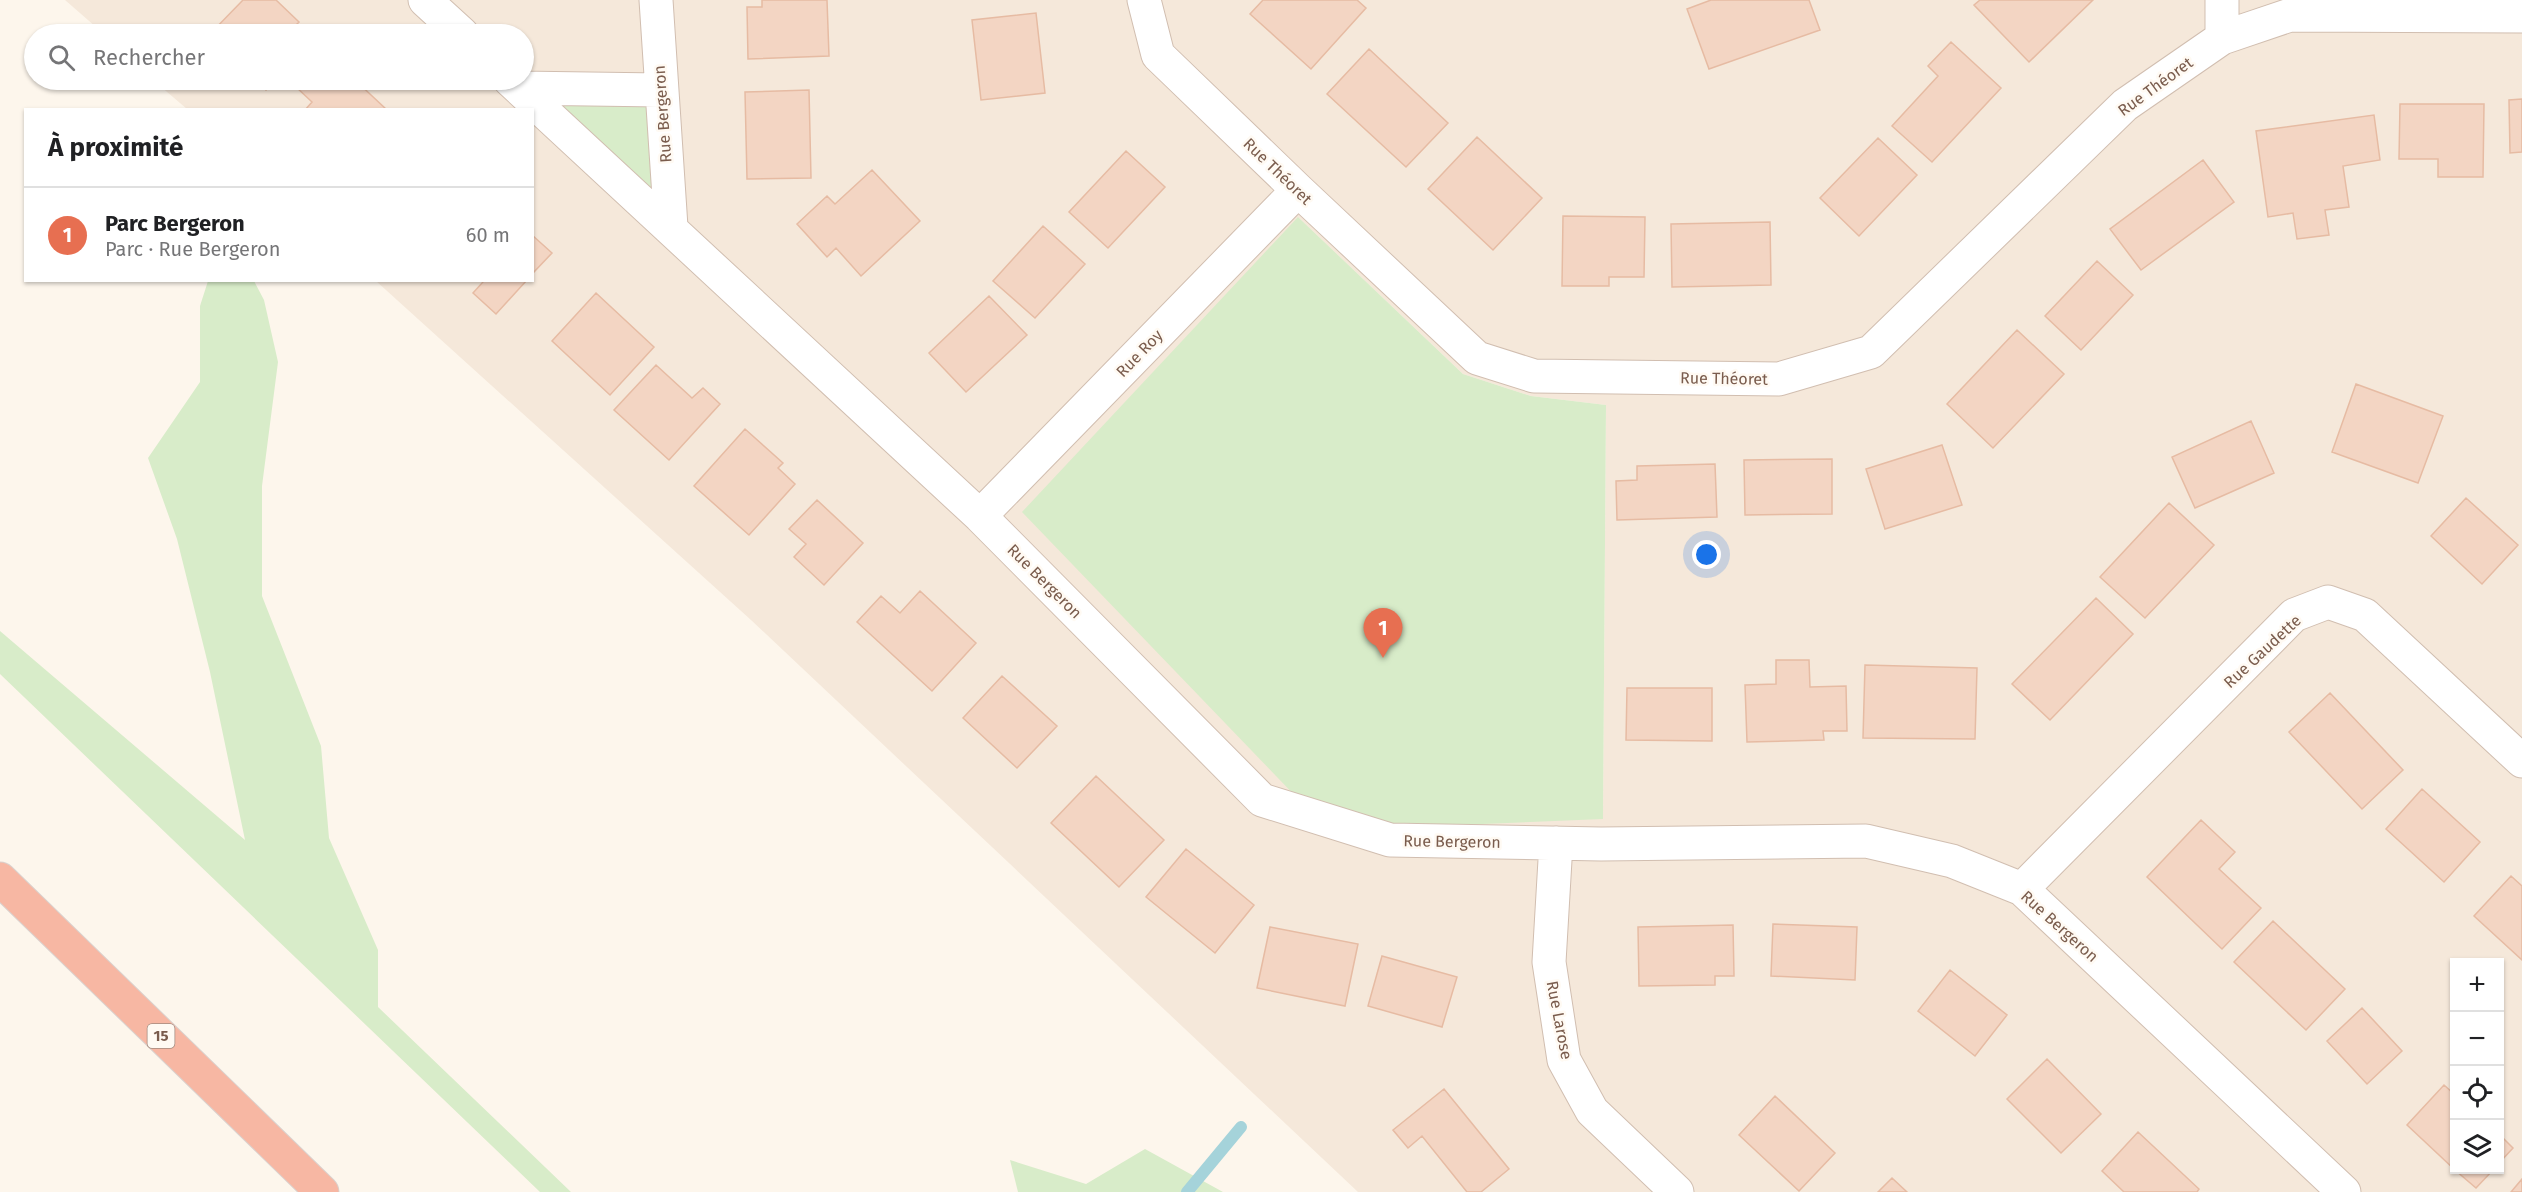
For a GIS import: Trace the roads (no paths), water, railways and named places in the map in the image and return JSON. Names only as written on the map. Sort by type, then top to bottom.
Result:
[{"type":"highway","name":"15","points":[[0,879],[322,1192]]},
{"type":"street","points":[[425,0],[451,24]]},
{"type":"street","name":"Rue Bergeron","points":[[656,0],[660,90],[671,227]]},
{"type":"street","name":"Rue Théoret","points":[[1144,0],[1158,56],[1477,358],[1534,376],[1779,379],[1870,352],[2125,105],[2222,38],[2290,15],[2522,16]]},
{"type":"street","points":[[2222,0],[2222,38]]},
{"type":"street","points":[[534,85],[660,90]]},
{"type":"street","name":"Rue Bergeron","points":[[522,90],[980,516],[1262,800],[1390,840],[1556,843],[1866,841],[1952,861],[2022,889],[2344,1192]]},
{"type":"street","name":"Rue Roy","points":[[980,516],[1298,190]]},
{"type":"street","name":"Rue Gaudette","points":[[2022,889],[2294,615],[2328,602],[2365,615],[2522,761]]},
{"type":"street","name":"Rue Larose","points":[[1556,843],[1549,962],[1564,1060],[1592,1111],[1677,1192]]},
{"type":"waterway","points":[[1187,1192],[1241,1127]]},
{"type":"place","name":"Parc Bergeron","points":[[1383,658]]}]
